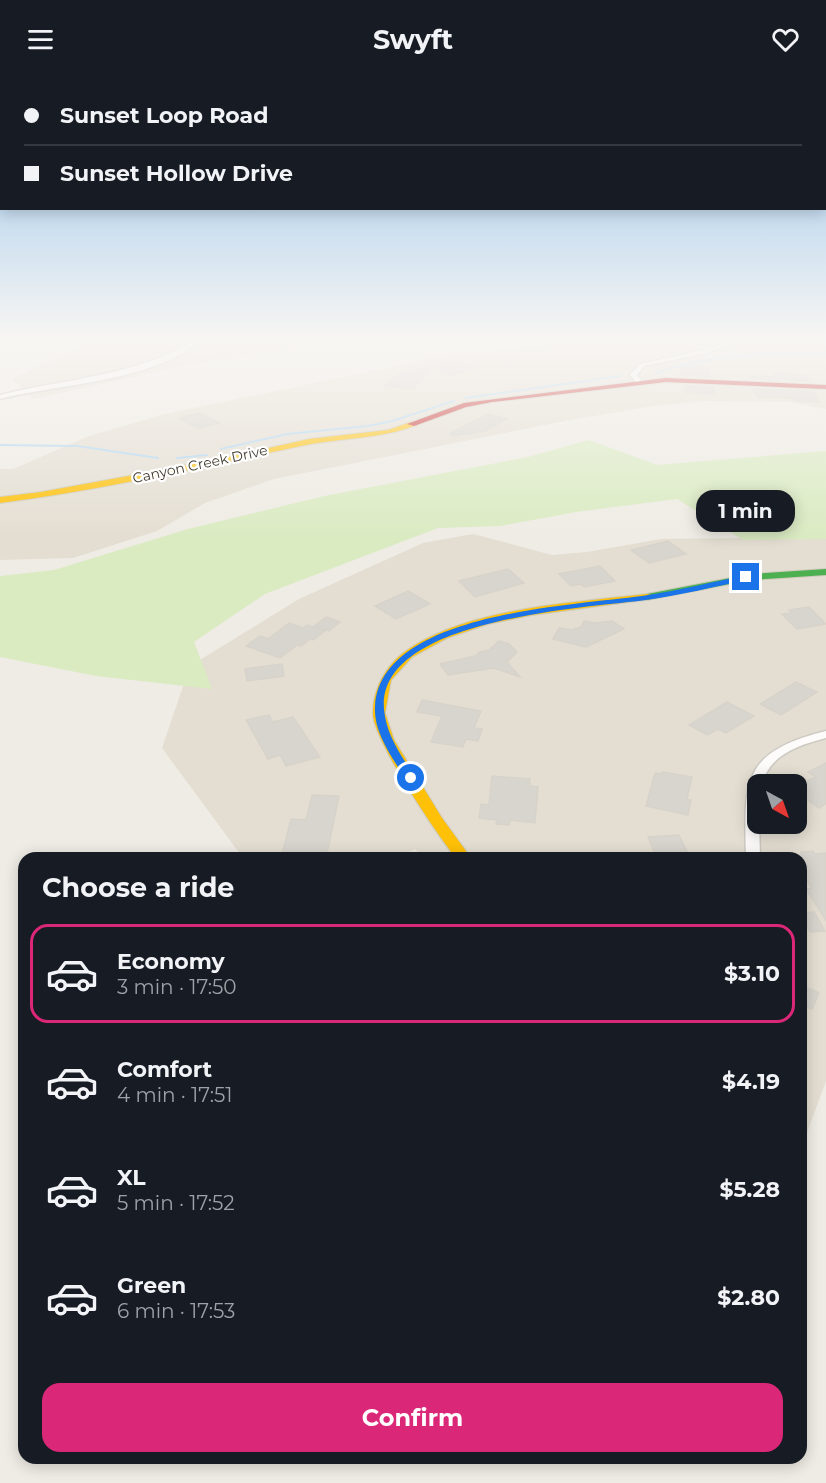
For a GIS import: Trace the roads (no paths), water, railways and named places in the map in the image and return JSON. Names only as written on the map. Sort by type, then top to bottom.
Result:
[{"type":"street","name":"Canyon Creek Drive","points":[[0,500],[210,464],[298,444],[389,432],[464,407]]},
{"type":"street","points":[[459,852],[446,835],[387,741],[379,708],[383,686],[394,669],[421,647],[462,628],[501,617],[545,609],[648,597],[746,577],[826,572]]},
{"type":"street","points":[[753,852],[752,798],[759,773],[766,763],[788,747],[826,734]]},
{"type":"waterway","points":[[221,449],[287,434],[368,426],[437,407]]},
{"type":"waterway","points":[[0,445],[77,446],[158,458]]},
{"type":"waterway","points":[[177,458],[207,455]]}]
